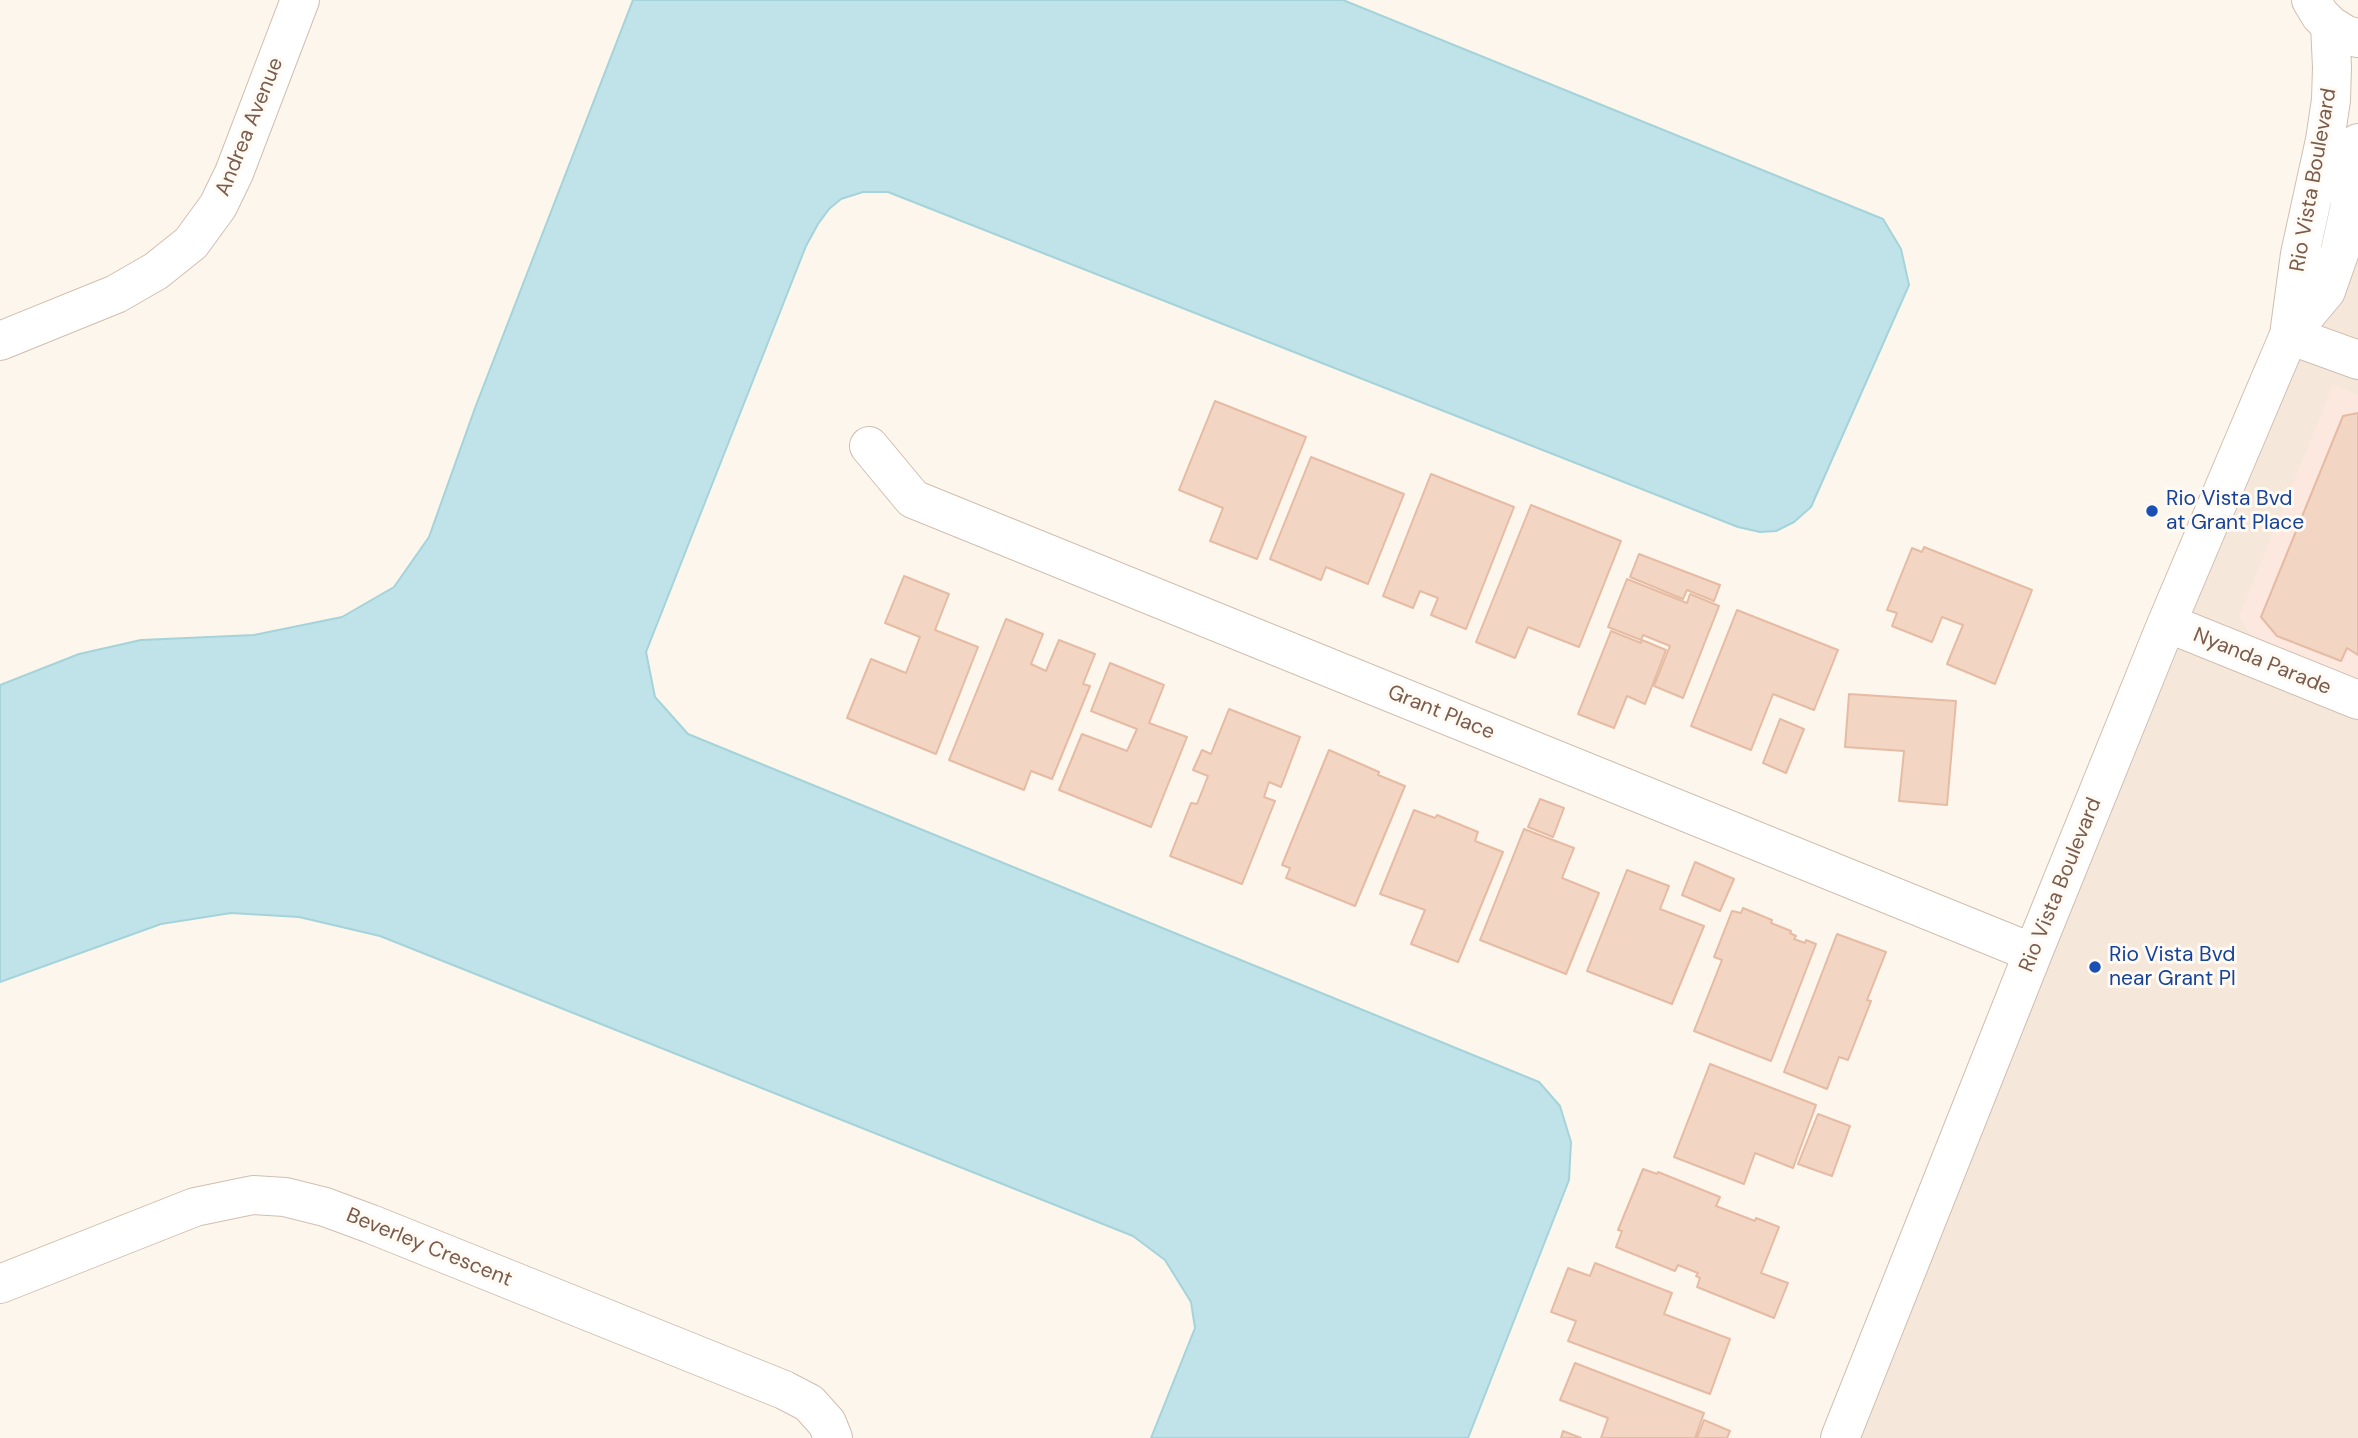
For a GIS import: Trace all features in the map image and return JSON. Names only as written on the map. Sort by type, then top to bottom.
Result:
[{"type":"street","name":"Andrea Avenue","points":[[0,341],[117,294],[156,271],[191,243],[218,206],[234,173],[300,0]]},
{"type":"street","name":"Rio Vista Boulevard","points":[[1840,1438],[2166,625],[2289,335],[2300,254],[2329,113],[2332,67],[2323,13]]},
{"type":"street","name":"Rio Vista Boulevard","points":[[2289,335],[2326,291],[2340,251],[2349,210],[2358,143]]},
{"type":"street","points":[[2289,335],[2358,360]]},
{"type":"street","name":"Grant Place","points":[[869,446],[913,499],[2033,953]]},
{"type":"street","name":"Nyanda Parade","points":[[2166,625],[2358,700]]},
{"type":"street","name":"Beverley Crescent","points":[[0,1284],[195,1207],[253,1195],[285,1197],[325,1207],[371,1224],[784,1390],[809,1403],[827,1423],[833,1438]]},
{"type":"shaded area","points":[[2358,143],[2358,1438],[1840,1438]]},
{"type":"shaded area","points":[[2333,385],[2358,395],[2358,684],[2256,643],[2239,617]]},
{"type":"water","points":[[633,0],[1343,0],[1883,219],[1901,249],[1909,285],[1811,507],[1794,522],[1776,531],[1760,532],[1738,527],[888,192],[863,192],[841,199],[829,209],[806,246],[646,652],[655,697],[688,734],[1539,1082],[1560,1106],[1571,1142],[1569,1180],[1468,1438],[1151,1438],[1195,1328],[1191,1302],[1165,1260],[1133,1236],[380,936],[299,917],[231,913],[161,924],[0,982],[0,685],[79,654],[141,640],[254,635],[342,617],[394,587],[429,537],[475,408]]},
{"type":"building","points":[[1215,401],[1306,437],[1257,559],[1210,541],[1223,508],[1179,490]]},
{"type":"building","points":[[2358,413],[2358,655],[2347,648],[2341,661],[2277,636],[2261,617],[2343,416]]},
{"type":"building","points":[[1311,457],[1404,494],[1368,584],[1326,567],[1321,580],[1270,559]]},
{"type":"building","points":[[1431,474],[1514,507],[1466,629],[1431,615],[1438,598],[1420,591],[1413,608],[1383,596]]},
{"type":"building","points":[[1531,505],[1621,541],[1579,647],[1528,627],[1515,658],[1476,642]]},
{"type":"building","points":[[1924,547],[2032,590],[1995,684],[1947,664],[1963,625],[1942,617],[1932,642],[1892,626],[1897,613],[1887,610],[1912,548],[1922,552]]},
{"type":"building","points":[[1639,554],[1720,585],[1714,601],[1687,590],[1683,599],[1630,577]]},
{"type":"building","points":[[904,576],[949,594],[935,630],[978,647],[936,754],[847,718],[871,659],[906,673],[920,637],[885,623]]},
{"type":"building","points":[[1627,579],[1687,603],[1690,594],[1719,606],[1683,698],[1654,686],[1670,646],[1643,635],[1641,640],[1608,627]]},
{"type":"building","points":[[1737,610],[1838,650],[1814,710],[1773,694],[1751,750],[1691,726]]},
{"type":"building","points":[[1006,619],[1043,634],[1031,664],[1046,671],[1059,640],[1095,654],[1083,684],[1090,686],[1052,779],[1031,771],[1024,790],[949,760]]},
{"type":"building","points":[[1611,631],[1666,650],[1645,704],[1627,696],[1614,728],[1578,714]]},
{"type":"building","points":[[1110,663],[1164,685],[1149,723],[1187,737],[1151,827],[1059,790],[1082,734],[1127,751],[1137,729],[1091,711]]},
{"type":"building","points":[[1849,694],[1956,701],[1947,805],[1899,801],[1904,751],[1845,747]]},
{"type":"building","points":[[1229,709],[1300,737],[1281,787],[1269,782],[1264,797],[1275,801],[1242,884],[1170,856],[1191,803],[1197,804],[1208,776],[1193,770],[1202,750],[1211,754]]},
{"type":"building","points":[[1780,719],[1804,729],[1786,773],[1763,763]]},
{"type":"building","points":[[1329,750],[1405,786],[1355,906],[1286,878],[1290,868],[1282,865]]},
{"type":"building","points":[[1540,799],[1564,808],[1553,837],[1528,827]]},
{"type":"building","points":[[1414,810],[1435,818],[1437,815],[1478,832],[1475,841],[1503,852],[1458,962],[1411,944],[1425,910],[1380,894]]},
{"type":"building","points":[[1524,829],[1574,848],[1562,878],[1599,893],[1566,974],[1480,940]]},
{"type":"building","points":[[1695,862],[1734,879],[1720,911],[1682,895]]},
{"type":"building","points":[[1627,870],[1669,886],[1660,909],[1704,926],[1672,1004],[1587,971]]},
{"type":"building","points":[[1743,908],[1791,931],[1790,933],[1796,936],[1794,939],[1816,944],[1771,1061],[1694,1031],[1722,960],[1714,957],[1732,911],[1741,913]]},
{"type":"building","points":[[1837,934],[1886,952],[1867,1000],[1871,1001],[1848,1060],[1839,1057],[1827,1089],[1784,1072]]},
{"type":"building","points":[[1710,1064],[1816,1105],[1793,1168],[1755,1153],[1744,1184],[1674,1157]]},
{"type":"building","points":[[1818,1114],[1850,1126],[1832,1176],[1798,1164]]},
{"type":"building","points":[[1643,1169],[1657,1174],[1658,1172],[1720,1197],[1716,1206],[1779,1227],[1761,1273],[1788,1283],[1774,1318],[1697,1287],[1700,1278],[1696,1276],[1698,1273],[1678,1265],[1675,1271],[1616,1247],[1622,1231],[1618,1230]]},
{"type":"building","points":[[1595,1263],[1672,1293],[1664,1314],[1730,1339],[1710,1394],[1568,1341],[1576,1321],[1551,1312],[1568,1268],[1590,1276]]},
{"type":"building","points":[[1575,1363],[1704,1413],[1695,1438],[1601,1438],[1608,1418],[1560,1400]]},
{"type":"building","points":[[1704,1420],[1730,1431],[1727,1438],[1697,1438]]},
{"type":"building","points":[[1563,1431],[1581,1438],[1561,1438]]},
{"type":"place","name":"Rio Vista Bvd at Grant Place","points":[[2152,511]]},
{"type":"place","name":"Rio Vista Bvd near Grant Pl","points":[[2095,967]]}]
